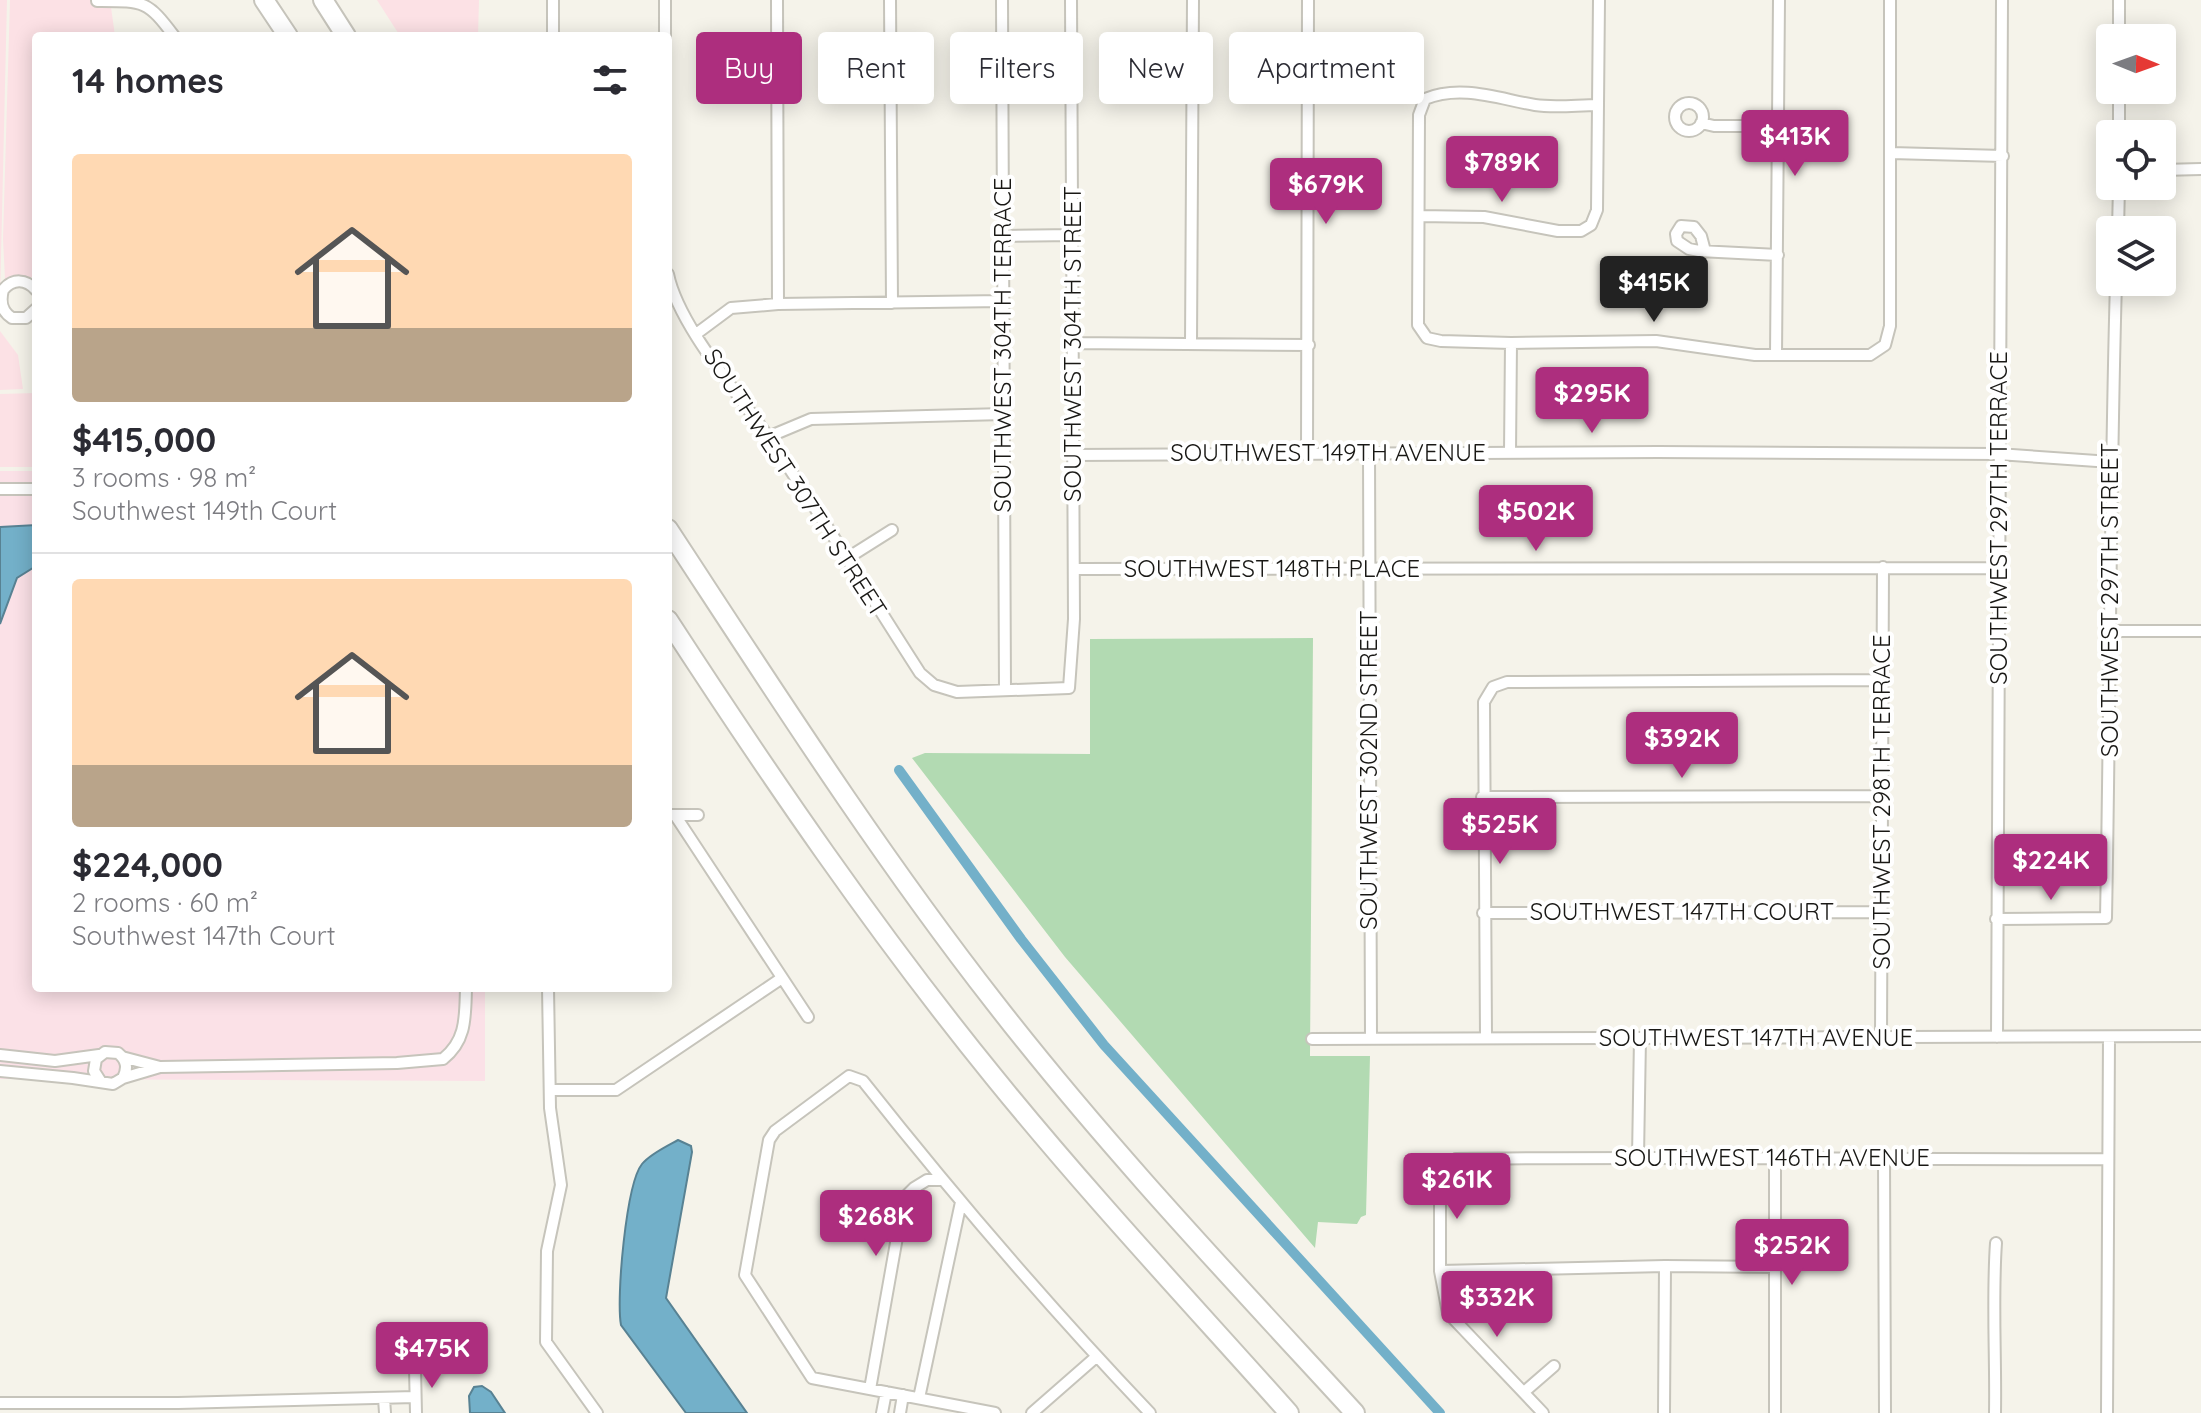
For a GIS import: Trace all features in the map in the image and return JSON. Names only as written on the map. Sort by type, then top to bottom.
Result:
[{"type":"highway","points":[[264,0],[285,32]]},
{"type":"highway","points":[[323,0],[343,32]]},
{"type":"highway","points":[[672,535],[873,840],[994,1002],[1110,1142],[1355,1413]]},
{"type":"highway","points":[[672,626],[840,877],[971,1049],[1080,1180],[1289,1413]]},
{"type":"street","points":[[553,0],[553,32]]},
{"type":"street","points":[[665,0],[665,32]]},
{"type":"street","points":[[777,0],[778,304]]},
{"type":"street","points":[[890,0],[892,303]]},
{"type":"street","name":"SOUTHWEST 304TH TERRACE","points":[[1002,0],[1005,690]]},
{"type":"street","name":"SOUTHWEST 304TH STREET","points":[[1005,690],[1069,688],[1073,663],[1071,0]]},
{"type":"street","points":[[1191,343],[1193,0]]},
{"type":"street","points":[[1307,453],[1308,0]]},
{"type":"street","points":[[1419,216],[1484,217],[1558,231],[1581,231],[1591,225],[1597,210],[1599,0]]},
{"type":"street","points":[[1776,355],[1779,0]]},
{"type":"street","points":[[1598,105],[1537,105],[1495,95],[1441,92],[1425,99],[1419,115],[1418,325],[1427,338],[1511,343],[1656,341],[1737,353],[1870,355],[1881,349],[1889,337],[1890,0]]},
{"type":"street","name":"SOUTHWEST 297TH TERRACE","points":[[1997,1037],[2002,0]]},
{"type":"street","points":[[2119,0],[2119,24]]},
{"type":"street","points":[[97,1],[149,4],[171,32]]},
{"type":"street","points":[[1701,123],[1714,126],[1777,126]]},
{"type":"street","points":[[1891,153],[2003,156]]},
{"type":"street","points":[[2176,170],[2201,169]]},
{"type":"street","points":[[1003,236],[1073,235]]},
{"type":"street","points":[[1705,251],[1778,255]]},
{"type":"street","points":[[32,287],[16,281],[7,285],[0,295],[1,309],[17,319],[32,313]]},
{"type":"street","name":"SOUTHWEST 307TH STREET","points":[[672,285],[696,334],[768,437],[920,673],[934,685],[957,692],[1005,690]]},
{"type":"street","name":"SOUTHWEST 297TH STREET","points":[[1996,919],[2106,918],[2116,296]]},
{"type":"street","points":[[696,334],[731,308],[778,304],[1003,301]]},
{"type":"street","points":[[1072,343],[1309,345]]},
{"type":"street","points":[[1510,452],[1511,343]]},
{"type":"street","points":[[768,437],[811,419],[1004,414]]},
{"type":"street","name":"SOUTHWEST 149TH AVENUE","points":[[1073,455],[1510,452],[1998,454],[2111,462]]},
{"type":"street","name":"SOUTHWEST 302ND STREET","points":[[1369,453],[1371,1039]]},
{"type":"street","points":[[0,489],[32,489]]},
{"type":"street","points":[[846,559],[892,530]]},
{"type":"street","name":"SOUTHWEST 298TH TERRACE","points":[[1881,1037],[1883,567]]},
{"type":"street","name":"SOUTHWEST 148TH PLACE","points":[[1074,569],[1999,568]]},
{"type":"street","points":[[2111,631],[2201,631]]},
{"type":"street","points":[[1486,1038],[1482,797],[1484,702],[1493,687],[1507,682],[1882,680]]},
{"type":"street","points":[[1482,797],[1882,796]]},
{"type":"street","points":[[672,815],[698,815]]},
{"type":"street","points":[[672,815],[808,1017]]},
{"type":"street","name":"SOUTHWEST 147TH COURT","points":[[1483,913],[1881,912]]},
{"type":"street","points":[[550,1090],[616,1090],[782,978]]},
{"type":"street","points":[[0,1071],[113,1084],[160,1067],[424,1062],[443,1059],[453,1051],[465,1027],[466,992]]},
{"type":"street","points":[[548,992],[550,1090],[561,1185],[547,1251],[546,1342],[597,1413]]},
{"type":"street","name":"SOUTHWEST 147TH AVENUE","points":[[1312,1039],[2201,1036]]},
{"type":"street","points":[[2107,1413],[2109,1037]]},
{"type":"street","points":[[1638,1157],[1640,1038]]},
{"type":"street","points":[[0,1055],[55,1061],[109,1051],[160,1067]]},
{"type":"street","points":[[99,1055],[94,1071],[101,1082]]},
{"type":"street","points":[[122,1057],[127,1069],[123,1078]]},
{"type":"street","points":[[995,1413],[812,1378],[745,1275],[769,1140],[775,1131],[849,1076],[863,1081],[941,1180],[1096,1357],[1150,1413]]},
{"type":"street","name":"SOUTHWEST 146TH AVENUE","points":[[1440,1271],[1440,1171],[1456,1159],[2108,1159]]},
{"type":"street","points":[[1884,1159],[1885,1413]]},
{"type":"street","points":[[1775,1160],[1775,1413]]},
{"type":"street","points":[[870,1389],[907,1195],[927,1180],[941,1180]]},
{"type":"street","points":[[919,1398],[961,1202]]},
{"type":"street","points":[[1995,1413],[1997,1348],[1993,1293],[1996,1243]]},
{"type":"street","points":[[1664,1413],[1665,1266]]},
{"type":"street","points":[[1543,1413],[1448,1313],[1440,1271],[1775,1267]]},
{"type":"street","points":[[1032,1413],[1096,1357]]},
{"type":"street","points":[[1524,1392],[1554,1366]]},
{"type":"street","points":[[415,1369],[416,1413]]},
{"type":"street","points":[[882,1413],[886,1392]]},
{"type":"street","points":[[900,1413],[903,1395]]},
{"type":"street","points":[[2,1407],[177,1408],[415,1397]]},
{"type":"street","points":[[384,1398],[385,1413]]},
{"type":"shaded area","points":[[0,0],[7,0],[0,300]]},
{"type":"shaded area","points":[[10,0],[110,0],[114,32],[32,32],[32,277],[5,279],[3,239]]},
{"type":"shaded area","points":[[377,0],[479,0],[478,32],[397,32]]},
{"type":"shaded area","points":[[0,331],[18,355],[23,389],[0,390]]},
{"type":"shaded area","points":[[32,393],[32,467],[0,467],[0,394]]},
{"type":"shaded area","points":[[0,471],[32,471],[32,992],[485,992],[485,1081],[0,1079]]},
{"type":"green space","points":[[1313,638],[1310,1056],[1370,1056],[1366,1215],[1357,1224],[1318,1222],[1315,1248],[1065,957],[912,758],[925,753],[1090,754],[1090,639]]},
{"type":"water","points":[[32,525],[32,569],[17,578],[0,624],[0,527]]},
{"type":"water","points":[[678,1140],[691,1146],[692,1152],[666,1298],[747,1413],[686,1413],[621,1325],[624,1242],[636,1176],[649,1157]]},
{"type":"water","points":[[482,1386],[491,1392],[505,1413],[470,1413],[469,1396],[474,1387]]},
{"type":"waterway","points":[[899,770],[1021,939],[1104,1045],[1440,1413]]}]
